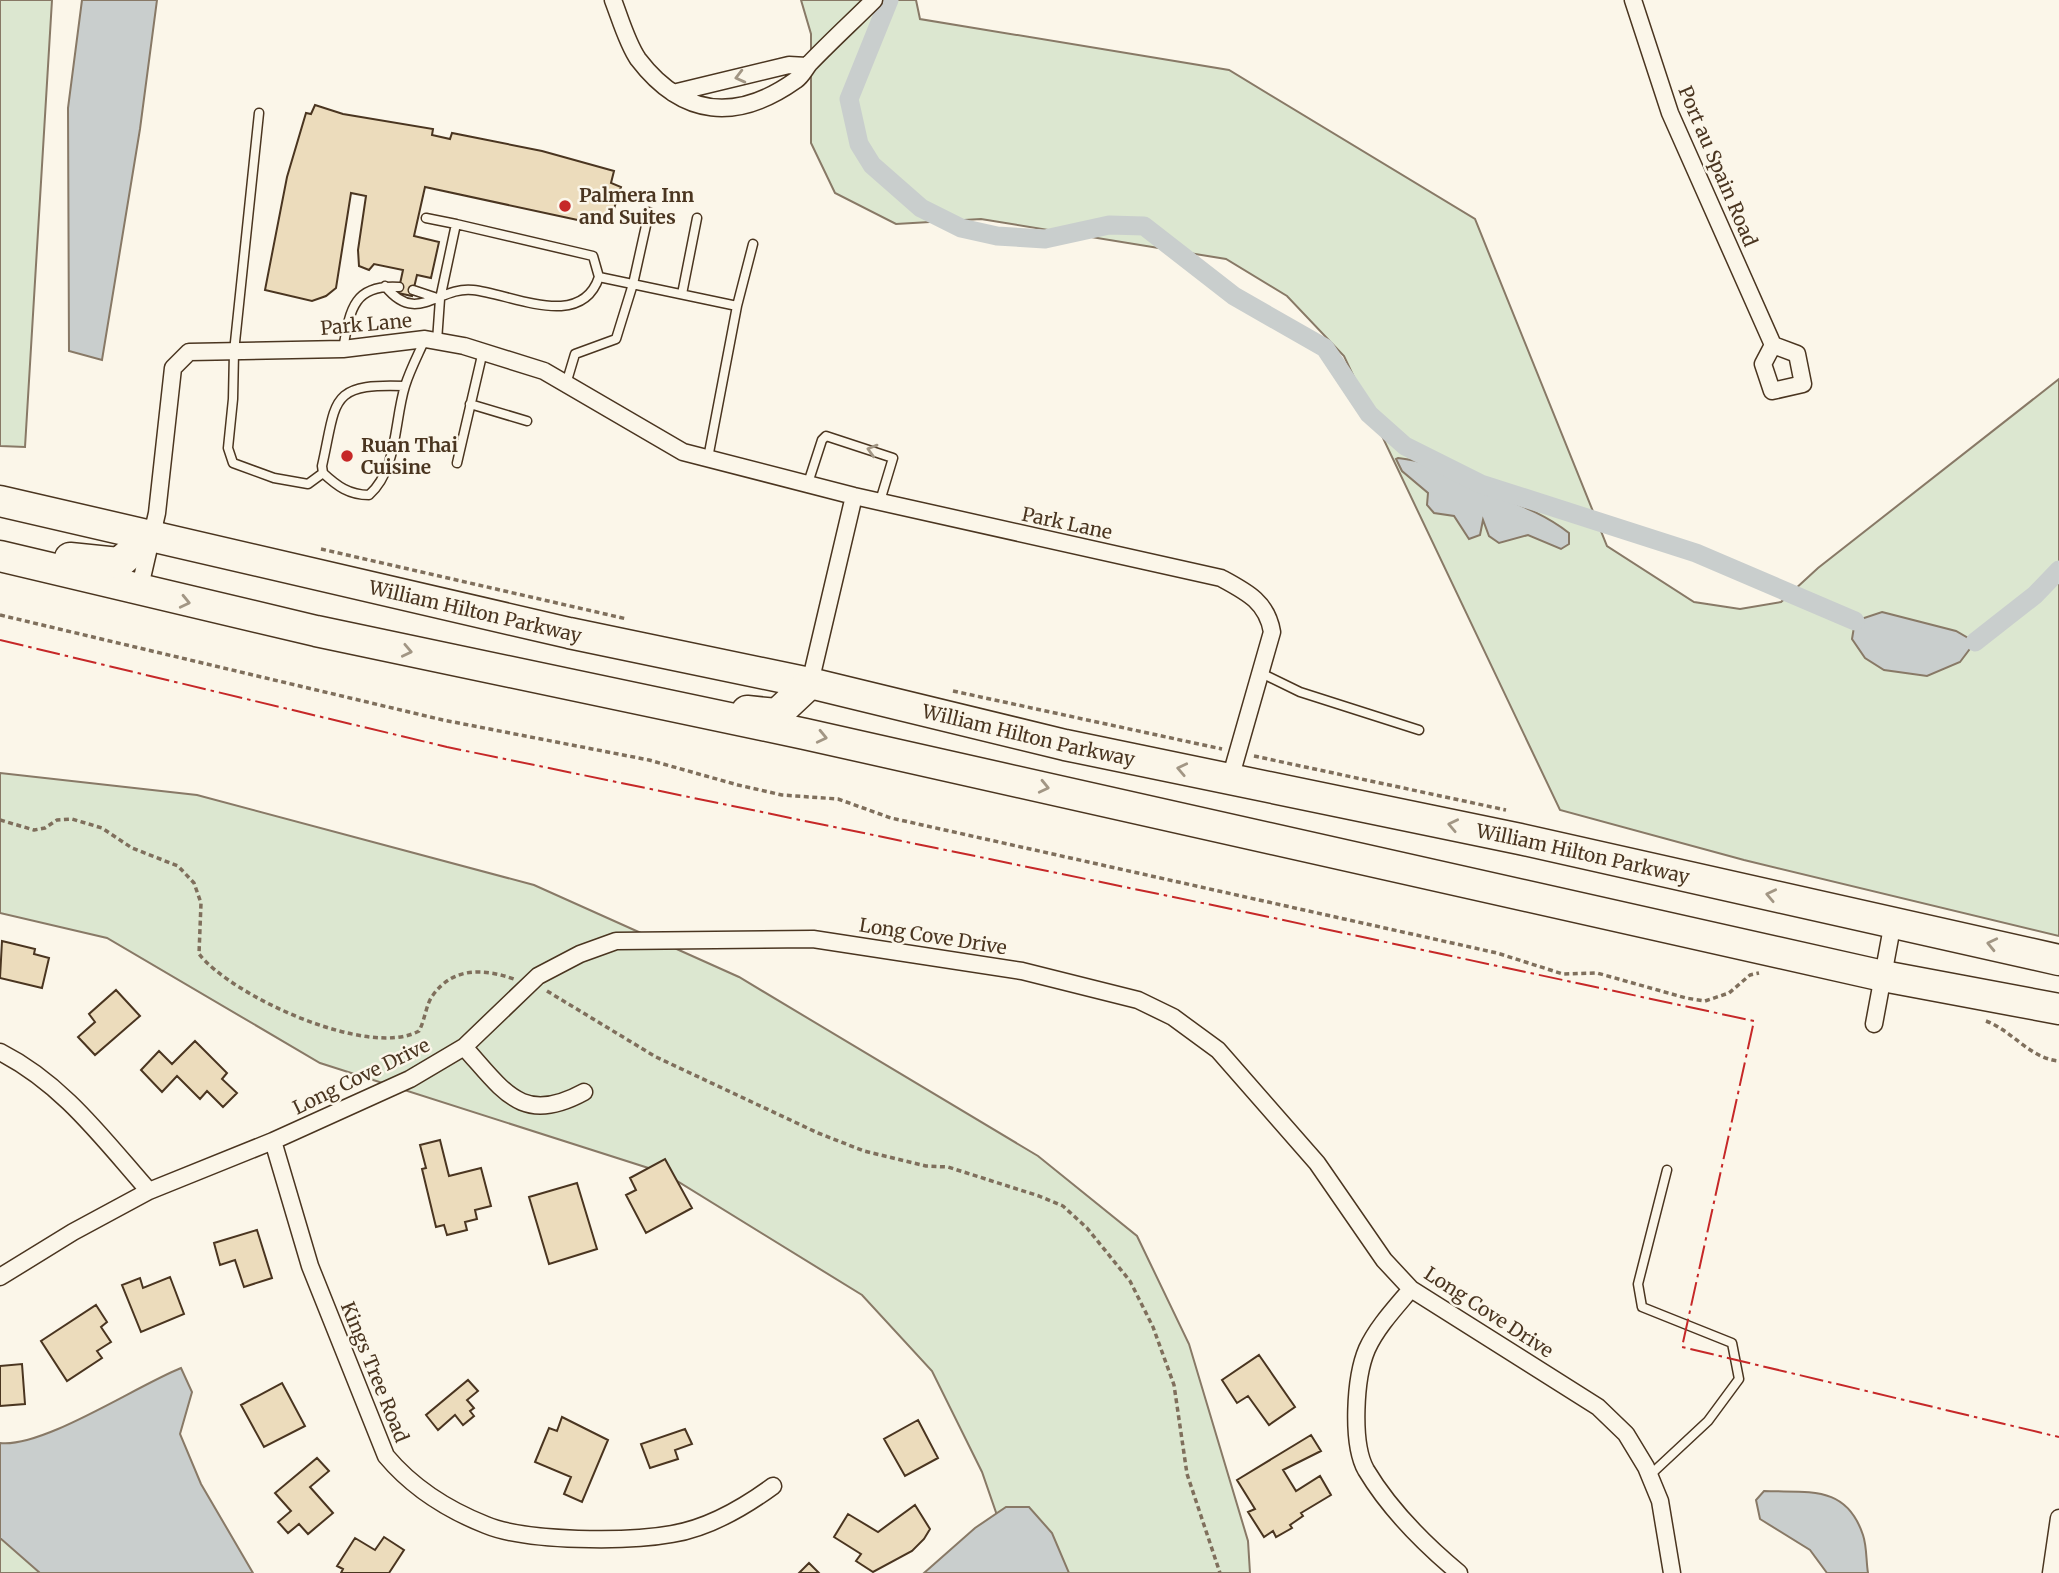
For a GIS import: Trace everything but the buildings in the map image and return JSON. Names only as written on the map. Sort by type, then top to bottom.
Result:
[{"type":"highway","name":"William Hilton Parkway","points":[[0,501],[152,534],[569,633],[810,683],[1065,746],[1230,779],[2059,960]]},
{"type":"highway","points":[[0,550],[118,563],[152,534]]},
{"type":"highway","points":[[0,556],[139,592],[642,699],[1883,976],[2059,1009]]},
{"type":"highway","points":[[642,699],[778,714],[810,683]]},
{"type":"street","points":[[612,0],[637,58],[673,93],[704,108],[731,109],[744,106],[798,79],[807,66],[874,0]]},
{"type":"street","name":"Port au Spain Road","points":[[1633,0],[1670,113],[1773,345]]},
{"type":"street","points":[[673,93],[789,65],[807,66]]},
{"type":"street","name":"Park Lane","points":[[139,592],[152,534],[173,368],[189,352],[343,349],[431,341],[483,351],[544,370],[683,452],[854,496],[1221,578],[1251,590],[1269,613],[1272,632],[1230,779]]},
{"type":"street","points":[[810,683],[854,496]]},
{"type":"street","points":[[1874,1024],[1894,922]]},
{"type":"street","name":"Long Cove Drive","points":[[0,1277],[73,1232],[149,1191],[273,1141],[411,1079],[464,1047],[538,976],[580,954],[616,941],[813,939],[1022,971],[1138,1000],[1174,1017],[1218,1050],[1317,1163],[1384,1260],[1411,1289],[1598,1407],[1626,1434],[1660,1501],[1672,1573]]},
{"type":"street","points":[[464,1047],[516,1100],[539,1108],[561,1105],[584,1092]]},
{"type":"street","points":[[0,1052],[31,1068],[71,1101],[149,1191]]},
{"type":"street","name":"Kings Tree Road","points":[[273,1141],[310,1266],[386,1455],[402,1475],[432,1498],[488,1526],[580,1538],[634,1538],[674,1534],[711,1522],[743,1508],[773,1486]]},
{"type":"street","points":[[1411,1289],[1368,1348],[1356,1384],[1357,1424],[1364,1468],[1418,1539],[1459,1573]]},
{"type":"street","points":[[2050,1573],[2059,1518]]},
{"type":"lane","points":[[259,113],[234,352],[228,448],[233,463],[274,478],[308,484],[323,473],[337,403],[345,393],[367,384],[405,386]]},
{"type":"lane","points":[[566,384],[575,354],[616,339],[633,284],[649,212]]},
{"type":"lane","points":[[385,286],[396,299],[420,305],[470,289],[559,307],[579,302],[594,291],[599,277],[593,256],[426,218]]},
{"type":"lane","points":[[682,294],[697,218]]},
{"type":"lane","points":[[323,473],[339,487],[358,495],[369,495],[377,489],[388,466],[405,386],[431,341],[456,224]]},
{"type":"lane","points":[[708,458],[737,306],[753,244]]},
{"type":"lane","points":[[599,277],[737,306]]},
{"type":"lane","points":[[343,349],[349,316],[363,294],[377,285],[399,287]]},
{"type":"lane","points":[[413,290],[440,299]]},
{"type":"lane","points":[[457,463],[483,351]]},
{"type":"lane","points":[[470,404],[527,421]]},
{"type":"lane","points":[[808,483],[821,440],[826,436],[893,457],[880,502]]},
{"type":"lane","points":[[1261,673],[1300,692],[1419,730]]},
{"type":"lane","points":[[1649,1476],[1709,1421],[1739,1379],[1732,1343],[1642,1307],[1638,1284],[1667,1170]]},
{"type":"path","points":[[0,615],[443,720],[649,760],[782,795],[838,799],[891,818],[1497,953],[1563,974],[1597,973],[1705,1001],[1729,993],[1750,975],[1768,973]]},
{"type":"path","points":[[0,820],[34,830],[45,828],[57,820],[72,819],[102,828],[132,848],[178,866],[194,883],[201,903],[199,954],[210,968],[239,988],[330,1030],[390,1039],[408,1037],[419,1031],[432,995],[455,976],[474,970],[489,970],[560,995],[656,1057],[818,1133],[864,1151],[926,1166],[948,1167],[1040,1196],[1062,1206],[1087,1228],[1130,1281],[1153,1327],[1174,1385],[1187,1474],[1220,1573]]},
{"type":"path","points":[[1979,1018],[1996,1025],[2046,1060],[2059,1061]]},
{"type":"green space","points":[[0,0],[52,0],[25,447],[0,446]]},
{"type":"green space","points":[[801,0],[916,0],[920,19],[1229,70],[1475,219],[1607,546],[1694,602],[1740,609],[1781,602],[1818,568],[2059,379],[2059,936],[1744,860],[1560,810],[1344,356],[1287,296],[1226,259],[981,219],[896,224],[835,193],[811,143],[811,34]]},
{"type":"green space","points":[[0,773],[197,795],[534,885],[739,977],[1038,1156],[1137,1236],[1189,1344],[1248,1541],[1250,1573],[1017,1573],[982,1472],[932,1371],[862,1295],[664,1173],[320,1063],[107,938],[0,913]]},
{"type":"green space","points":[[0,1504],[144,1573],[0,1573]]},
{"type":"shaded area","points":[[82,0],[157,0],[140,129],[102,360],[69,351],[68,108]]},
{"type":"shaded area","points":[[1396,459],[1434,467],[1539,514],[1569,533],[1569,544],[1561,549],[1528,535],[1499,543],[1489,536],[1483,520],[1480,535],[1469,539],[1454,516],[1434,513],[1427,505],[1428,493],[1402,471]]},
{"type":"shaded area","points":[[1882,612],[1956,631],[1975,642],[1960,662],[1927,676],[1884,670],[1865,658],[1852,639],[1855,621]]},
{"type":"shaded area","points":[[181,1368],[192,1392],[180,1434],[201,1484],[253,1573],[40,1573],[0,1538],[0,1443],[18,1442],[40,1436]]},
{"type":"shaded area","points":[[1764,1491],[1810,1492],[1836,1499],[1847,1507],[1863,1535],[1868,1573],[1827,1573],[1810,1550],[1760,1519],[1756,1500]]},
{"type":"shaded area","points":[[1006,1507],[1029,1507],[1052,1533],[1069,1573],[924,1573],[975,1528]]},
{"type":"waterway","points":[[889,0],[849,99],[859,144],[872,165],[921,208],[961,228],[997,236],[1045,239],[1109,225],[1144,226],[1234,296],[1325,348],[1369,414],[1405,446],[1481,484],[1696,553],[1855,621]]},
{"type":"waterway","points":[[1975,642],[2035,595],[2059,570]]},
{"type":"power","points":[[0,640],[447,747],[1241,911],[1754,1021],[1682,1347],[2059,1437]]},
{"type":"place","name":"Palmera Inn and Suites","points":[[565,206]]},
{"type":"place","name":"Ruan Thai Cuisine","points":[[347,456]]}]
